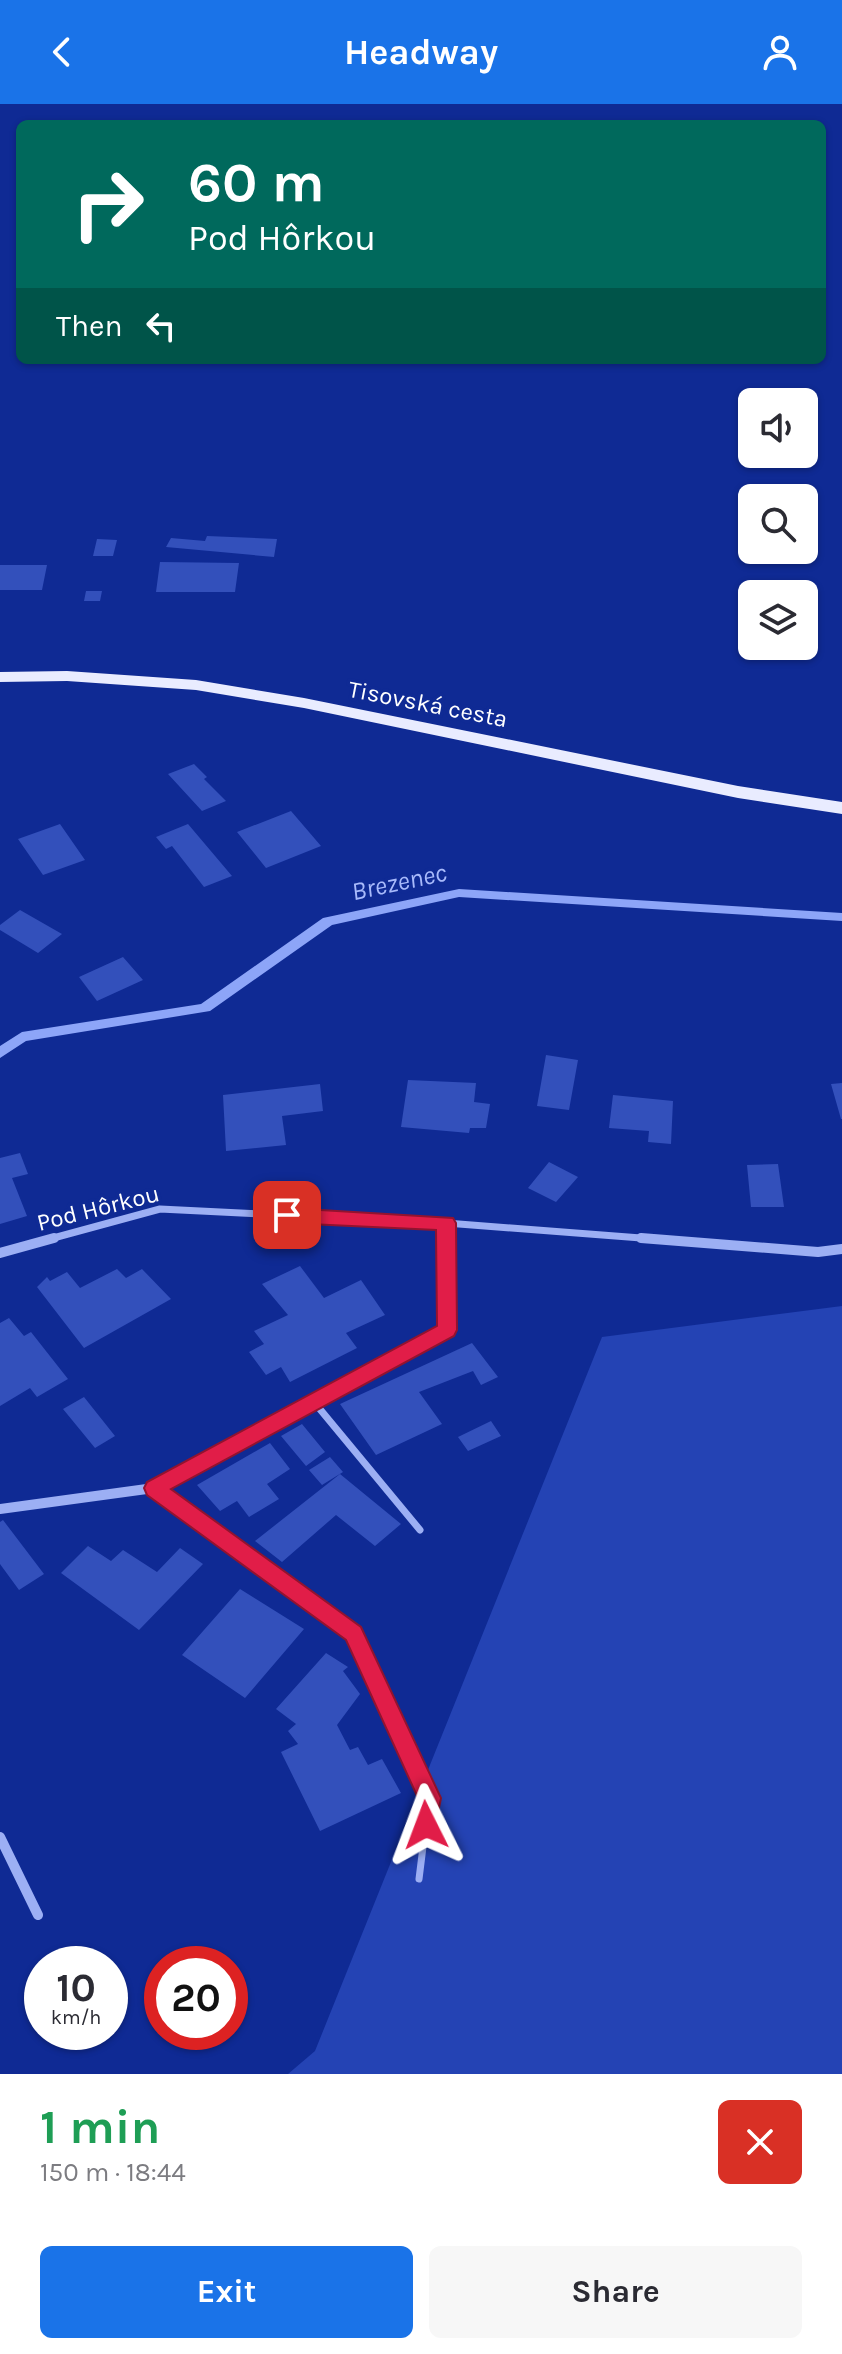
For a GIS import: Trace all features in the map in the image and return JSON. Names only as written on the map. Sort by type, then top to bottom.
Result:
[{"type":"main road","name":"Tisovská cesta","points":[[0,677],[67,676],[196,685],[304,703],[738,792],[842,808]]},
{"type":"street","name":"Pod Hôrkou","points":[[0,1253],[160,1209],[446,1223],[818,1252],[842,1249]]},
{"type":"street","points":[[0,1509],[154,1488],[447,1330],[446,1223]]},
{"type":"street","points":[[0,1837],[38,1915]]},
{"type":"lane","points":[[314,1402],[420,1530]]},
{"type":"lane","points":[[154,1488],[353,1633],[429,1798],[419,1879]]},
{"type":"shaded area","points":[[842,1306],[842,2074],[288,2074],[315,2051],[602,1337]]},
{"type":"building","points":[[207,536],[277,539],[274,557],[166,547],[171,538],[205,541]]},
{"type":"building","points":[[97,539],[117,540],[113,556],[93,556]]},
{"type":"building","points":[[160,562],[239,563],[235,592],[156,592]]},
{"type":"building","points":[[0,565],[47,565],[42,590],[0,590]]},
{"type":"building","points":[[86,591],[102,591],[100,601],[84,601]]},
{"type":"building","points":[[194,764],[226,801],[202,811],[168,774]]},
{"type":"building","points":[[291,811],[321,846],[266,868],[237,832]]},
{"type":"building","points":[[60,824],[85,860],[43,875],[18,839]]},
{"type":"building","points":[[188,824],[232,876],[204,887],[172,846],[166,849],[156,837]]},
{"type":"building","points":[[20,910],[62,934],[38,953],[0,930],[0,925]]},
{"type":"building","points":[[123,957],[143,980],[97,1001],[79,977]]},
{"type":"building","points":[[546,1055],[578,1060],[569,1110],[537,1106]]},
{"type":"building","points":[[408,1080],[476,1083],[474,1102],[490,1104],[486,1128],[470,1128],[469,1133],[401,1127]]},
{"type":"building","points":[[842,1083],[842,1119],[841,1119],[831,1084]]},
{"type":"building","points":[[320,1084],[323,1111],[282,1116],[286,1145],[226,1151],[223,1095]]},
{"type":"building","points":[[613,1095],[673,1101],[671,1144],[648,1142],[649,1131],[609,1128]]},
{"type":"building","points":[[20,1153],[28,1174],[12,1178],[27,1216],[0,1224],[0,1158]]},
{"type":"building","points":[[549,1162],[578,1177],[556,1202],[528,1188]]},
{"type":"building","points":[[778,1164],[784,1207],[751,1207],[747,1165]]},
{"type":"building","points":[[300,1266],[324,1298],[361,1280],[385,1315],[346,1333],[357,1348],[290,1382],[281,1367],[266,1375],[249,1352],[264,1344],[254,1331],[288,1315],[262,1284]]},
{"type":"building","points":[[117,1269],[126,1278],[142,1269],[171,1299],[84,1348],[37,1287],[47,1277],[50,1281],[67,1272],[80,1288]]},
{"type":"building","points":[[9,1318],[24,1336],[31,1332],[68,1379],[37,1397],[30,1388],[0,1406],[0,1323]]},
{"type":"building","points":[[472,1343],[498,1377],[481,1385],[473,1371],[419,1392],[442,1424],[376,1455],[340,1404]]},
{"type":"building","points":[[84,1397],[115,1436],[95,1448],[63,1409]]},
{"type":"building","points":[[491,1421],[501,1436],[468,1451],[458,1437]]},
{"type":"building","points":[[302,1424],[325,1452],[306,1466],[281,1436]]},
{"type":"building","points":[[270,1443],[290,1469],[267,1484],[279,1499],[249,1517],[237,1501],[220,1511],[197,1485]]},
{"type":"building","points":[[330,1457],[343,1472],[322,1485],[309,1470]]},
{"type":"building","points":[[340,1474],[401,1524],[375,1546],[336,1515],[282,1562],[255,1541]]},
{"type":"building","points":[[3,1520],[44,1574],[19,1590],[0,1564],[0,1522]]},
{"type":"building","points":[[88,1546],[111,1561],[123,1550],[157,1572],[180,1548],[203,1564],[139,1630],[61,1573]]},
{"type":"building","points":[[240,1589],[304,1629],[245,1698],[182,1655]]},
{"type":"building","points":[[326,1653],[348,1667],[343,1671],[360,1694],[337,1725],[350,1750],[358,1747],[368,1765],[382,1759],[401,1793],[320,1831],[281,1752],[298,1744],[288,1731],[296,1724],[276,1709]]},
{"type":"waterway","name":"Brezenec","points":[[0,1053],[22,1037],[205,1008],[328,921],[459,893],[842,917]]},
{"type":"route","points":[[287,1215],[446,1223],[447,1330],[154,1488],[353,1633],[429,1798],[426,1825]]}]
